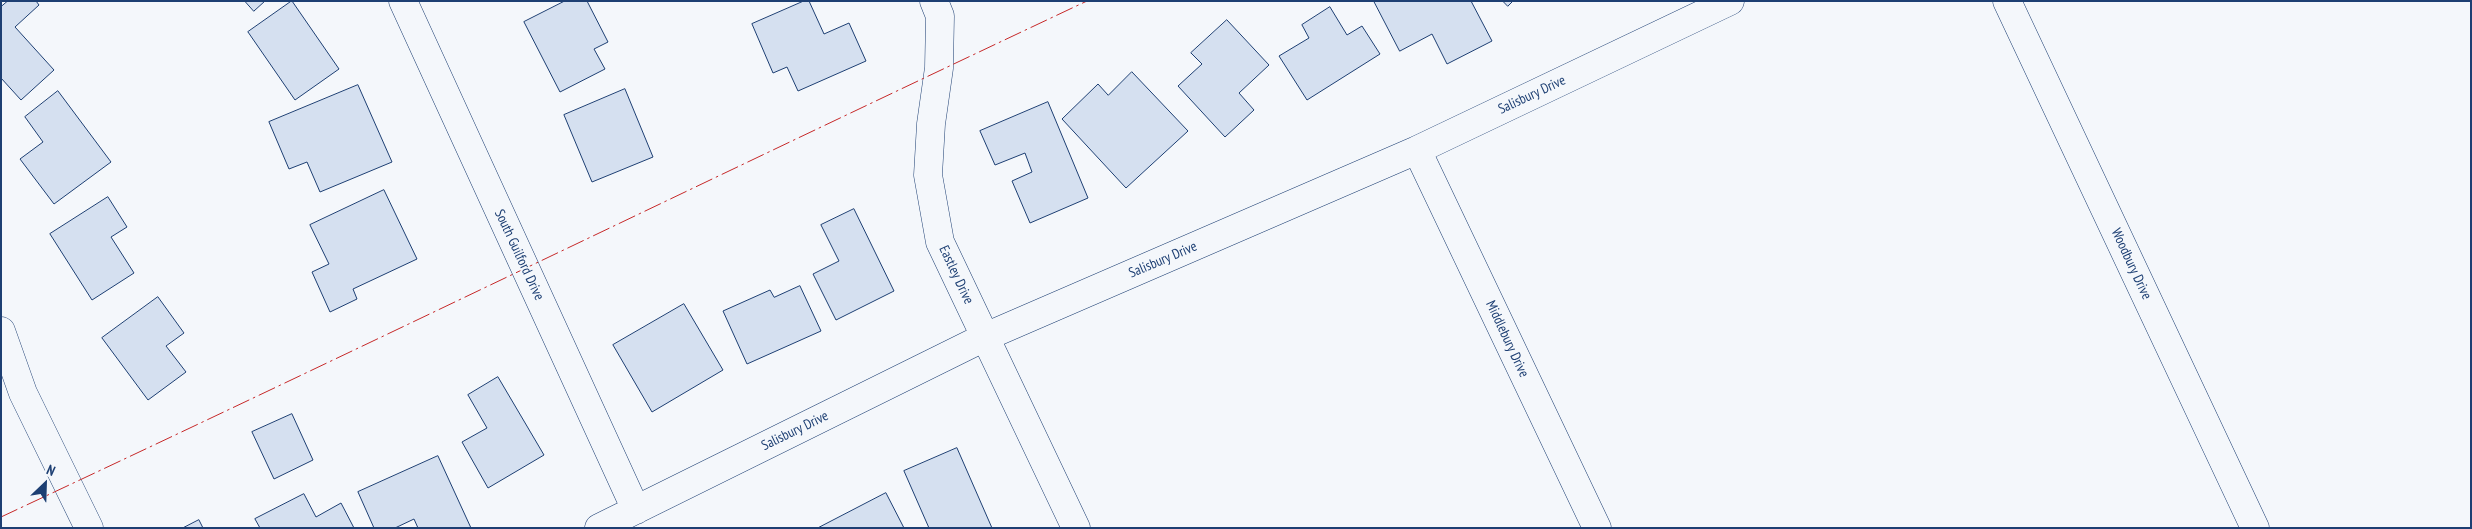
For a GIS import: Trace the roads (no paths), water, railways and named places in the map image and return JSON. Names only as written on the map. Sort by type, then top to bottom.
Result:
[{"type":"street","name":"South Guilford Drive","points":[[403,1],[636,510]]},
{"type":"street","name":"Eastley Drive","points":[[934,1],[940,16],[939,68],[931,124],[928,175],[940,242],[1076,528]]},
{"type":"street","name":"Salisbury Drive","points":[[599,528],[985,337],[1417,150],[1730,1]]},
{"type":"street","name":"Woodbury Drive","points":[[2007,1],[2253,527]]},
{"type":"street","name":"Middlebury Drive","points":[[1417,150],[1597,528]]},
{"type":"street","points":[[1,330],[24,393],[89,528]]}]
